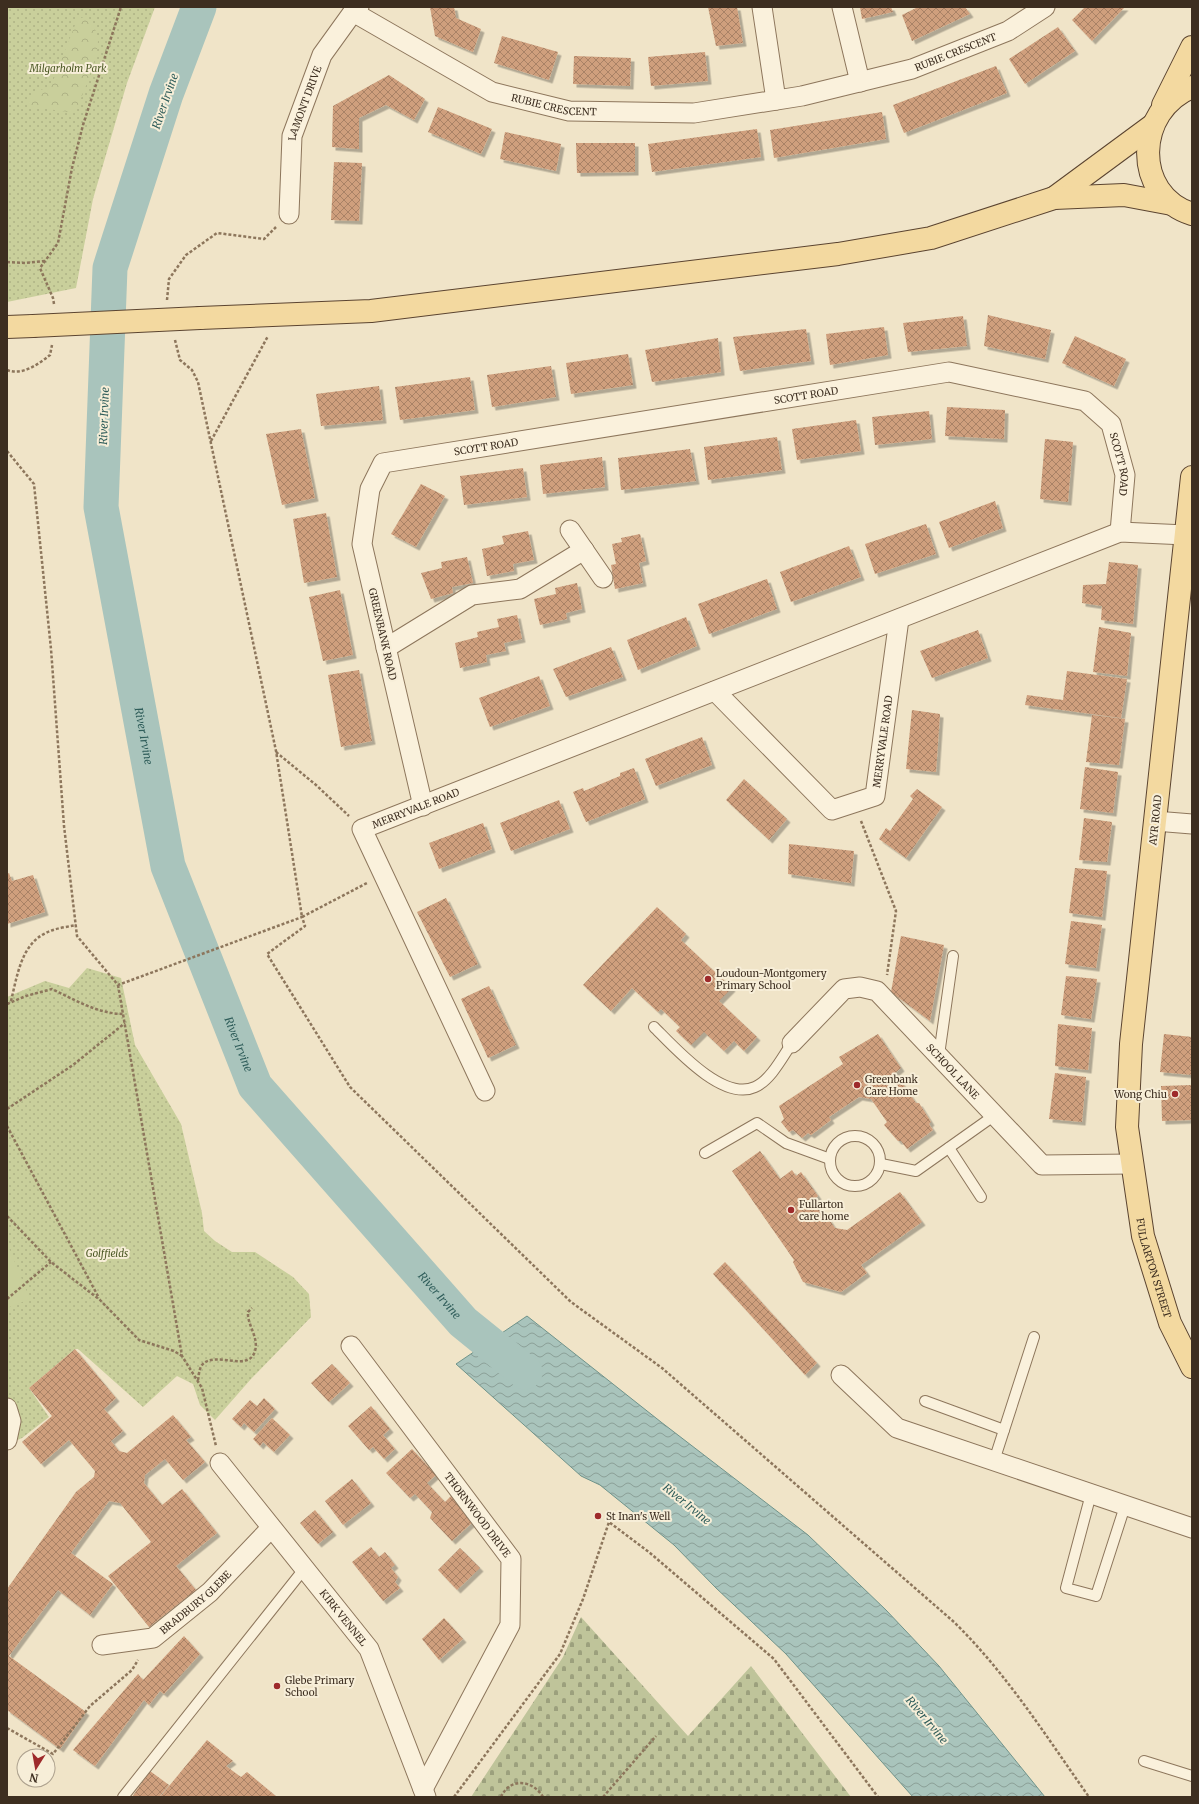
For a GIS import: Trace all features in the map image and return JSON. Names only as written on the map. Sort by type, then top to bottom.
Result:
[{"type":"main road","points":[[1185,215],[1158,187],[1149,167],[1148,146],[1157,117],[1192,47]]},
{"type":"main road","points":[[1054,198],[1157,117],[1174,96],[1192,87]]},
{"type":"main road","points":[[7,327],[371,311],[838,254],[931,238],[1054,198],[1124,195],[1185,215]]},
{"type":"main road","name":"AYR ROAD","points":[[1132,1164],[1127,1127],[1131,1044],[1192,477]]},
{"type":"main road","name":"FULLARTON STREET","points":[[1132,1164],[1143,1236],[1170,1323],[1192,1367]]},
{"type":"street","points":[[762,7],[776,100]]},
{"type":"street","points":[[842,7],[860,82]]},
{"type":"street","name":"RUBIE CRESCENT","points":[[356,10],[492,92],[569,111],[694,113],[802,96],[912,69],[1008,31],[1045,7]]},
{"type":"street","name":"LAMONT DRIVE","points":[[289,214],[292,136],[322,55],[356,10]]},
{"type":"street","name":"SCOTT ROAD","points":[[383,463],[949,372],[1085,400],[1111,424],[1125,475],[1120,532]]},
{"type":"street","name":"GREENBANK ROAD","points":[[383,463],[370,489],[362,544],[423,806]]},
{"type":"street","points":[[570,530],[603,578]]},
{"type":"street","name":"MERRYVALE ROAD","points":[[485,1091],[362,829],[1120,532],[1186,535]]},
{"type":"street","points":[[386,648],[472,595],[520,588],[584,550]]},
{"type":"street","name":"MERRYVALE ROAD","points":[[715,691],[832,810],[875,796],[899,619]]},
{"type":"street","points":[[1155,821],[1192,824]]},
{"type":"street","name":"SCHOOL LANE","points":[[792,1042],[844,989],[860,987],[877,991],[1042,1165],[1132,1164]]},
{"type":"street","name":"THORNWOOD DRIVE","points":[[351,1346],[511,1558],[510,1625],[424,1793]]},
{"type":"street","points":[[841,1375],[897,1428],[1192,1528]]},
{"type":"street","points":[[7,1408],[11,1421],[7,1440]]},
{"type":"street","name":"KIRK VENNEL","points":[[220,1463],[369,1650],[424,1793]]},
{"type":"street","name":"BRADBURY GLEBE","points":[[102,1645],[153,1638],[210,1592],[271,1528]]},
{"type":"lane","points":[[939,1055],[953,956]]},
{"type":"lane","points":[[654,1027],[709,1078],[725,1086],[739,1090],[755,1088],[765,1080],[792,1042]]},
{"type":"lane","points":[[881,1164],[916,1172],[995,1115]]},
{"type":"lane","points":[[705,1153],[757,1122],[786,1144],[830,1159]]},
{"type":"lane","points":[[850,1136],[858,1136],[865,1138],[877,1148],[881,1164],[873,1180],[862,1186],[848,1186],[840,1182],[834,1176],[830,1168],[830,1159],[836,1145],[850,1136]]},
{"type":"lane","points":[[949,1148],[981,1197]]},
{"type":"lane","points":[[994,1461],[1034,1337]]},
{"type":"lane","points":[[925,1401],[1004,1430]]},
{"type":"lane","points":[[1091,1494],[1066,1588],[1096,1596],[1125,1506]]},
{"type":"lane","points":[[123,1797],[304,1569]]},
{"type":"lane","points":[[1144,1762],[1192,1776]]},
{"type":"path","points":[[54,305],[54,298],[40,268],[58,243],[75,154],[121,7]]},
{"type":"path","points":[[166,305],[170,279],[186,255],[216,233],[264,238],[289,214]]},
{"type":"path","points":[[7,262],[25,263],[45,260]]},
{"type":"path","points":[[210,441],[279,315]]},
{"type":"path","points":[[175,339],[180,360],[192,370],[198,382],[276,751],[302,917],[305,926],[267,954],[350,1087],[571,1302],[662,1368],[954,1622],[981,1649],[1016,1692],[1088,1797]]},
{"type":"path","points":[[7,370],[27,369],[41,362],[50,355],[52,340]]},
{"type":"path","points":[[7,451],[34,484],[51,650],[64,826],[77,936],[118,985],[182,1356],[202,1388],[220,1463]]},
{"type":"path","points":[[276,751],[316,785],[362,829]]},
{"type":"path","points":[[854,803],[896,911],[884,997]]},
{"type":"path","points":[[118,985],[302,917],[384,874]]},
{"type":"path","points":[[11,1002],[20,967],[29,945],[46,933],[76,925]]},
{"type":"path","points":[[7,1004],[52,989],[85,1005],[111,1014],[124,1014]]},
{"type":"path","points":[[7,1109],[73,1065],[125,1023]]},
{"type":"path","points":[[7,1126],[100,1300]]},
{"type":"path","points":[[7,1216],[51,1262],[100,1300],[139,1340],[174,1351],[182,1356]]},
{"type":"path","points":[[7,1299],[51,1262]]},
{"type":"path","points":[[198,1380],[202,1366],[205,1363],[218,1359],[236,1362],[252,1357],[257,1344],[248,1317],[248,1312],[252,1308]]},
{"type":"path","points":[[454,1797],[560,1654],[583,1599],[609,1522],[650,1553],[774,1659],[878,1797]]},
{"type":"path","points":[[7,1728],[53,1754],[90,1706],[132,1670],[153,1638]]},
{"type":"path","points":[[603,1797],[656,1736]]},
{"type":"path","points":[[501,1797],[507,1788],[520,1782],[534,1786],[543,1797]]},
{"type":"green space","name":"Milgarholm Park","points":[[7,7],[155,7],[127,83],[93,199],[76,288],[7,302]]},
{"type":"green space","points":[[86,16],[94,27],[98,41],[95,58],[86,87],[75,113],[27,106],[33,93],[51,86],[77,20]]},
{"type":"green space","name":"Golffields","points":[[87,968],[121,978],[135,1045],[181,1124],[202,1213],[204,1231],[215,1241],[232,1252],[255,1252],[293,1277],[309,1294],[311,1317],[251,1379],[215,1420],[200,1405],[193,1384],[177,1376],[143,1407],[78,1349],[75,1349],[29,1388],[49,1417],[22,1438],[13,1442],[7,1439],[7,997],[45,981],[69,988]]},
{"type":"green space","points":[[7,1243],[30,1299],[7,1308]]},
{"type":"green space","points":[[581,1617],[688,1736],[751,1666],[851,1797],[471,1797],[563,1657]]},
{"type":"water","points":[[527,1316],[661,1422],[808,1535],[886,1610],[939,1666],[1045,1797],[913,1797],[786,1654],[716,1588],[674,1545],[600,1485],[581,1476],[456,1364]]},
{"type":"building","points":[[430,7],[454,7],[456,18],[481,29],[473,52],[435,36]]},
{"type":"building","points":[[708,7],[737,7],[743,43],[716,46]]},
{"type":"building","points":[[860,7],[891,7],[893,12],[862,19]]},
{"type":"building","points":[[918,7],[965,7],[970,14],[912,41],[902,15]]},
{"type":"building","points":[[1085,7],[1125,7],[1092,41],[1072,20]]},
{"type":"building","points":[[1058,27],[1075,51],[1025,84],[1009,59]]},
{"type":"building","points":[[502,36],[558,52],[549,80],[494,63]]},
{"type":"building","points":[[705,52],[708,81],[651,86],[648,57]]},
{"type":"building","points":[[574,56],[631,58],[630,86],[573,84]]},
{"type":"building","points":[[996,66],[1007,93],[904,133],[893,105]]},
{"type":"building","points":[[389,75],[425,99],[414,120],[386,105],[359,118],[359,149],[332,147],[333,106]]},
{"type":"building","points":[[438,107],[492,129],[481,154],[428,132]]},
{"type":"building","points":[[882,112],[886,139],[774,158],[770,130]]},
{"type":"building","points":[[757,129],[761,157],[652,172],[648,144]]},
{"type":"building","points":[[505,132],[561,144],[556,171],[500,159]]},
{"type":"building","points":[[576,143],[635,143],[635,172],[577,173]]},
{"type":"building","points":[[334,162],[362,163],[359,221],[331,220]]},
{"type":"building","points":[[988,315],[1051,330],[1045,359],[984,346]]},
{"type":"building","points":[[963,316],[967,346],[908,352],[903,323]]},
{"type":"building","points":[[884,327],[888,355],[830,365],[826,334]]},
{"type":"building","points":[[806,329],[811,361],[740,371],[733,337]]},
{"type":"building","points":[[1075,336],[1126,359],[1114,386],[1062,363]]},
{"type":"building","points":[[718,338],[721,372],[652,382],[645,350]]},
{"type":"building","points":[[628,354],[633,385],[571,394],[566,363]]},
{"type":"building","points":[[551,366],[556,397],[492,407],[487,375]]},
{"type":"building","points":[[470,377],[475,410],[400,420],[395,387]]},
{"type":"building","points":[[379,386],[383,420],[321,426],[316,394]]},
{"type":"building","points":[[947,407],[1005,410],[1004,439],[945,436]]},
{"type":"building","points":[[929,411],[932,439],[875,445],[872,417]]},
{"type":"building","points":[[856,420],[861,451],[797,460],[792,429]]},
{"type":"building","points":[[301,429],[315,498],[282,505],[266,434]]},
{"type":"building","points":[[777,437],[782,470],[708,480],[704,447]]},
{"type":"building","points":[[1045,439],[1073,442],[1068,502],[1040,499]]},
{"type":"building","points":[[690,449],[696,481],[621,490],[618,458]]},
{"type":"building","points":[[602,457],[605,487],[543,494],[540,465]]},
{"type":"building","points":[[523,468],[527,497],[464,505],[460,476]]},
{"type":"building","points":[[421,484],[445,496],[416,547],[391,534]]},
{"type":"building","points":[[995,501],[1003,528],[949,548],[939,522]]},
{"type":"building","points":[[326,513],[337,577],[304,583],[293,519]]},
{"type":"building","points":[[926,524],[936,554],[875,574],[865,544]]},
{"type":"building","points":[[528,531],[534,560],[513,564],[514,571],[487,576],[482,549],[504,544],[502,536]]},
{"type":"building","points":[[640,534],[646,561],[639,563],[643,583],[615,589],[611,565],[616,564],[612,544],[622,542],[621,538]]},
{"type":"building","points":[[849,546],[861,577],[791,602],[780,572]]},
{"type":"building","points":[[467,557],[473,583],[452,587],[453,593],[431,599],[421,573],[442,568],[441,562]]},
{"type":"building","points":[[1109,562],[1138,565],[1133,624],[1101,620],[1102,606],[1082,603],[1083,585],[1106,584]]},
{"type":"building","points":[[767,579],[777,609],[709,634],[698,604]]},
{"type":"building","points":[[577,583],[582,609],[566,613],[567,619],[540,625],[534,599],[556,594],[555,588]]},
{"type":"building","points":[[340,590],[353,655],[323,661],[309,597]]},
{"type":"building","points":[[517,615],[522,639],[504,643],[506,651],[486,655],[487,662],[460,668],[455,643],[478,637],[477,632],[499,627],[497,619]]},
{"type":"building","points":[[686,617],[697,646],[638,670],[627,640]]},
{"type":"building","points":[[1099,627],[1131,633],[1127,676],[1093,672]]},
{"type":"building","points":[[978,630],[988,658],[932,678],[920,651]]},
{"type":"building","points":[[611,647],[623,677],[566,697],[553,669]]},
{"type":"building","points":[[359,670],[372,741],[341,747],[328,675]]},
{"type":"building","points":[[1067,671],[1127,679],[1121,718],[1025,705],[1027,695],[1063,700]]},
{"type":"building","points":[[539,676],[550,706],[490,727],[479,698]]},
{"type":"building","points":[[912,710],[940,714],[936,772],[906,769]]},
{"type":"building","points":[[1092,715],[1125,719],[1119,765],[1086,762]]},
{"type":"building","points":[[702,737],[712,765],[656,786],[645,759]]},
{"type":"building","points":[[1085,767],[1118,772],[1113,813],[1080,809]]},
{"type":"building","points":[[634,768],[645,799],[586,822],[573,792],[583,788],[584,791],[620,776],[620,773]]},
{"type":"building","points":[[744,779],[787,819],[769,840],[726,800]]},
{"type":"building","points":[[917,789],[942,807],[906,858],[879,839],[886,828],[890,831],[913,799],[910,796]]},
{"type":"building","points":[[559,800],[570,829],[511,851],[500,823]]},
{"type":"building","points":[[1084,818],[1112,822],[1107,862],[1079,860]]},
{"type":"building","points":[[483,823],[492,849],[439,869],[429,843]]},
{"type":"building","points":[[789,844],[854,851],[851,883],[788,874]]},
{"type":"building","points":[[1075,868],[1107,871],[1102,917],[1069,913]]},
{"type":"building","points":[[9,873],[12,881],[33,875],[45,912],[7,924],[7,874]]},
{"type":"building","points":[[446,898],[478,964],[450,977],[417,912]]},
{"type":"building","points":[[657,907],[686,934],[681,940],[732,988],[719,1001],[757,1037],[744,1051],[734,1041],[724,1051],[704,1032],[691,1045],[676,1031],[680,1027],[661,1009],[658,1012],[632,988],[611,1011],[583,985]]},
{"type":"building","points":[[1071,921],[1102,925],[1096,968],[1065,964]]},
{"type":"building","points":[[901,936],[944,945],[930,1021],[891,992]]},
{"type":"building","points":[[1066,976],[1097,979],[1091,1019],[1061,1015]]},
{"type":"building","points":[[489,986],[516,1045],[488,1058],[461,999]]},
{"type":"building","points":[[1058,1024],[1092,1028],[1088,1070],[1055,1066]]},
{"type":"building","name":"Greenbank Care Home","points":[[878,1034],[901,1068],[895,1073],[916,1103],[919,1103],[931,1122],[929,1124],[933,1130],[907,1149],[901,1141],[898,1141],[884,1125],[887,1122],[871,1099],[859,1097],[829,1117],[831,1120],[811,1135],[808,1133],[802,1138],[793,1130],[789,1132],[781,1122],[784,1119],[779,1106],[843,1064],[839,1057]]},
{"type":"building","points":[[1164,1034],[1192,1037],[1192,1075],[1160,1072]]},
{"type":"building","points":[[1055,1073],[1086,1077],[1082,1122],[1049,1119]]},
{"type":"building","points":[[1192,1085],[1191,1120],[1162,1121],[1161,1086]]},
{"type":"building","name":"Fullarton care home","points":[[760,1151],[780,1179],[792,1170],[796,1176],[801,1172],[818,1196],[815,1199],[835,1228],[847,1230],[900,1192],[922,1222],[861,1265],[867,1273],[841,1292],[803,1282],[793,1262],[794,1260],[732,1171]]},
{"type":"building","points":[[725,1262],[817,1363],[805,1375],[713,1274]]},
{"type":"building","points":[[75,1349],[116,1398],[104,1409],[123,1431],[111,1441],[119,1451],[127,1453],[173,1415],[191,1437],[186,1440],[205,1462],[183,1480],[165,1459],[145,1475],[144,1483],[162,1505],[182,1489],[217,1533],[176,1566],[196,1590],[149,1627],[108,1576],[151,1542],[120,1503],[109,1501],[71,1553],[113,1584],[90,1615],[58,1590],[9,1656],[86,1712],[60,1749],[7,1710],[7,1589],[76,1492],[94,1477],[95,1471],[69,1440],[41,1464],[22,1442],[52,1416],[29,1388]]},
{"type":"building","points":[[332,1364],[350,1383],[329,1402],[311,1383]]},
{"type":"building","points":[[264,1398],[275,1409],[254,1432],[244,1423],[241,1427],[232,1419],[250,1400],[257,1406]]},
{"type":"building","points":[[371,1406],[390,1429],[383,1435],[395,1449],[384,1459],[373,1447],[369,1450],[348,1426]]},
{"type":"building","points":[[272,1418],[290,1435],[274,1452],[263,1442],[260,1446],[253,1439]]},
{"type":"building","points":[[412,1449],[436,1475],[427,1483],[445,1502],[452,1495],[475,1520],[452,1541],[430,1518],[432,1512],[415,1494],[410,1498],[386,1473]]},
{"type":"building","points":[[352,1479],[371,1503],[343,1525],[325,1501]]},
{"type":"building","points":[[315,1510],[333,1532],[318,1544],[300,1523]]},
{"type":"building","points":[[371,1547],[379,1557],[385,1552],[395,1565],[391,1568],[398,1577],[395,1582],[400,1588],[383,1601],[352,1562]]},
{"type":"building","points":[[460,1548],[480,1568],[457,1590],[438,1570]]},
{"type":"building","points":[[444,1618],[463,1639],[439,1660],[422,1639]]},
{"type":"building","points":[[184,1636],[200,1654],[164,1694],[160,1691],[149,1705],[144,1700],[95,1766],[73,1750],[138,1674],[143,1680]]},
{"type":"building","points":[[207,1740],[233,1761],[226,1766],[241,1777],[247,1772],[277,1797],[160,1797]]},
{"type":"building","points":[[150,1771],[169,1785],[159,1797],[132,1797]]},
{"type":"waterway","name":"River Irvine","points":[[199,7],[166,94],[110,268],[101,507],[168,866],[255,1086],[463,1322],[525,1372]]},
{"type":"place","name":"Loudoun-Montgomery Primary School","points":[[708,979]]},
{"type":"place","name":"Greenbank Care Home","points":[[857,1085]]},
{"type":"place","name":"Wong Chiu","points":[[1175,1094]]},
{"type":"place","name":"Fullarton care home","points":[[791,1210]]},
{"type":"place","name":"St Inan's Well","points":[[598,1516]]},
{"type":"place","name":"Glebe Primary School","points":[[277,1686]]}]
